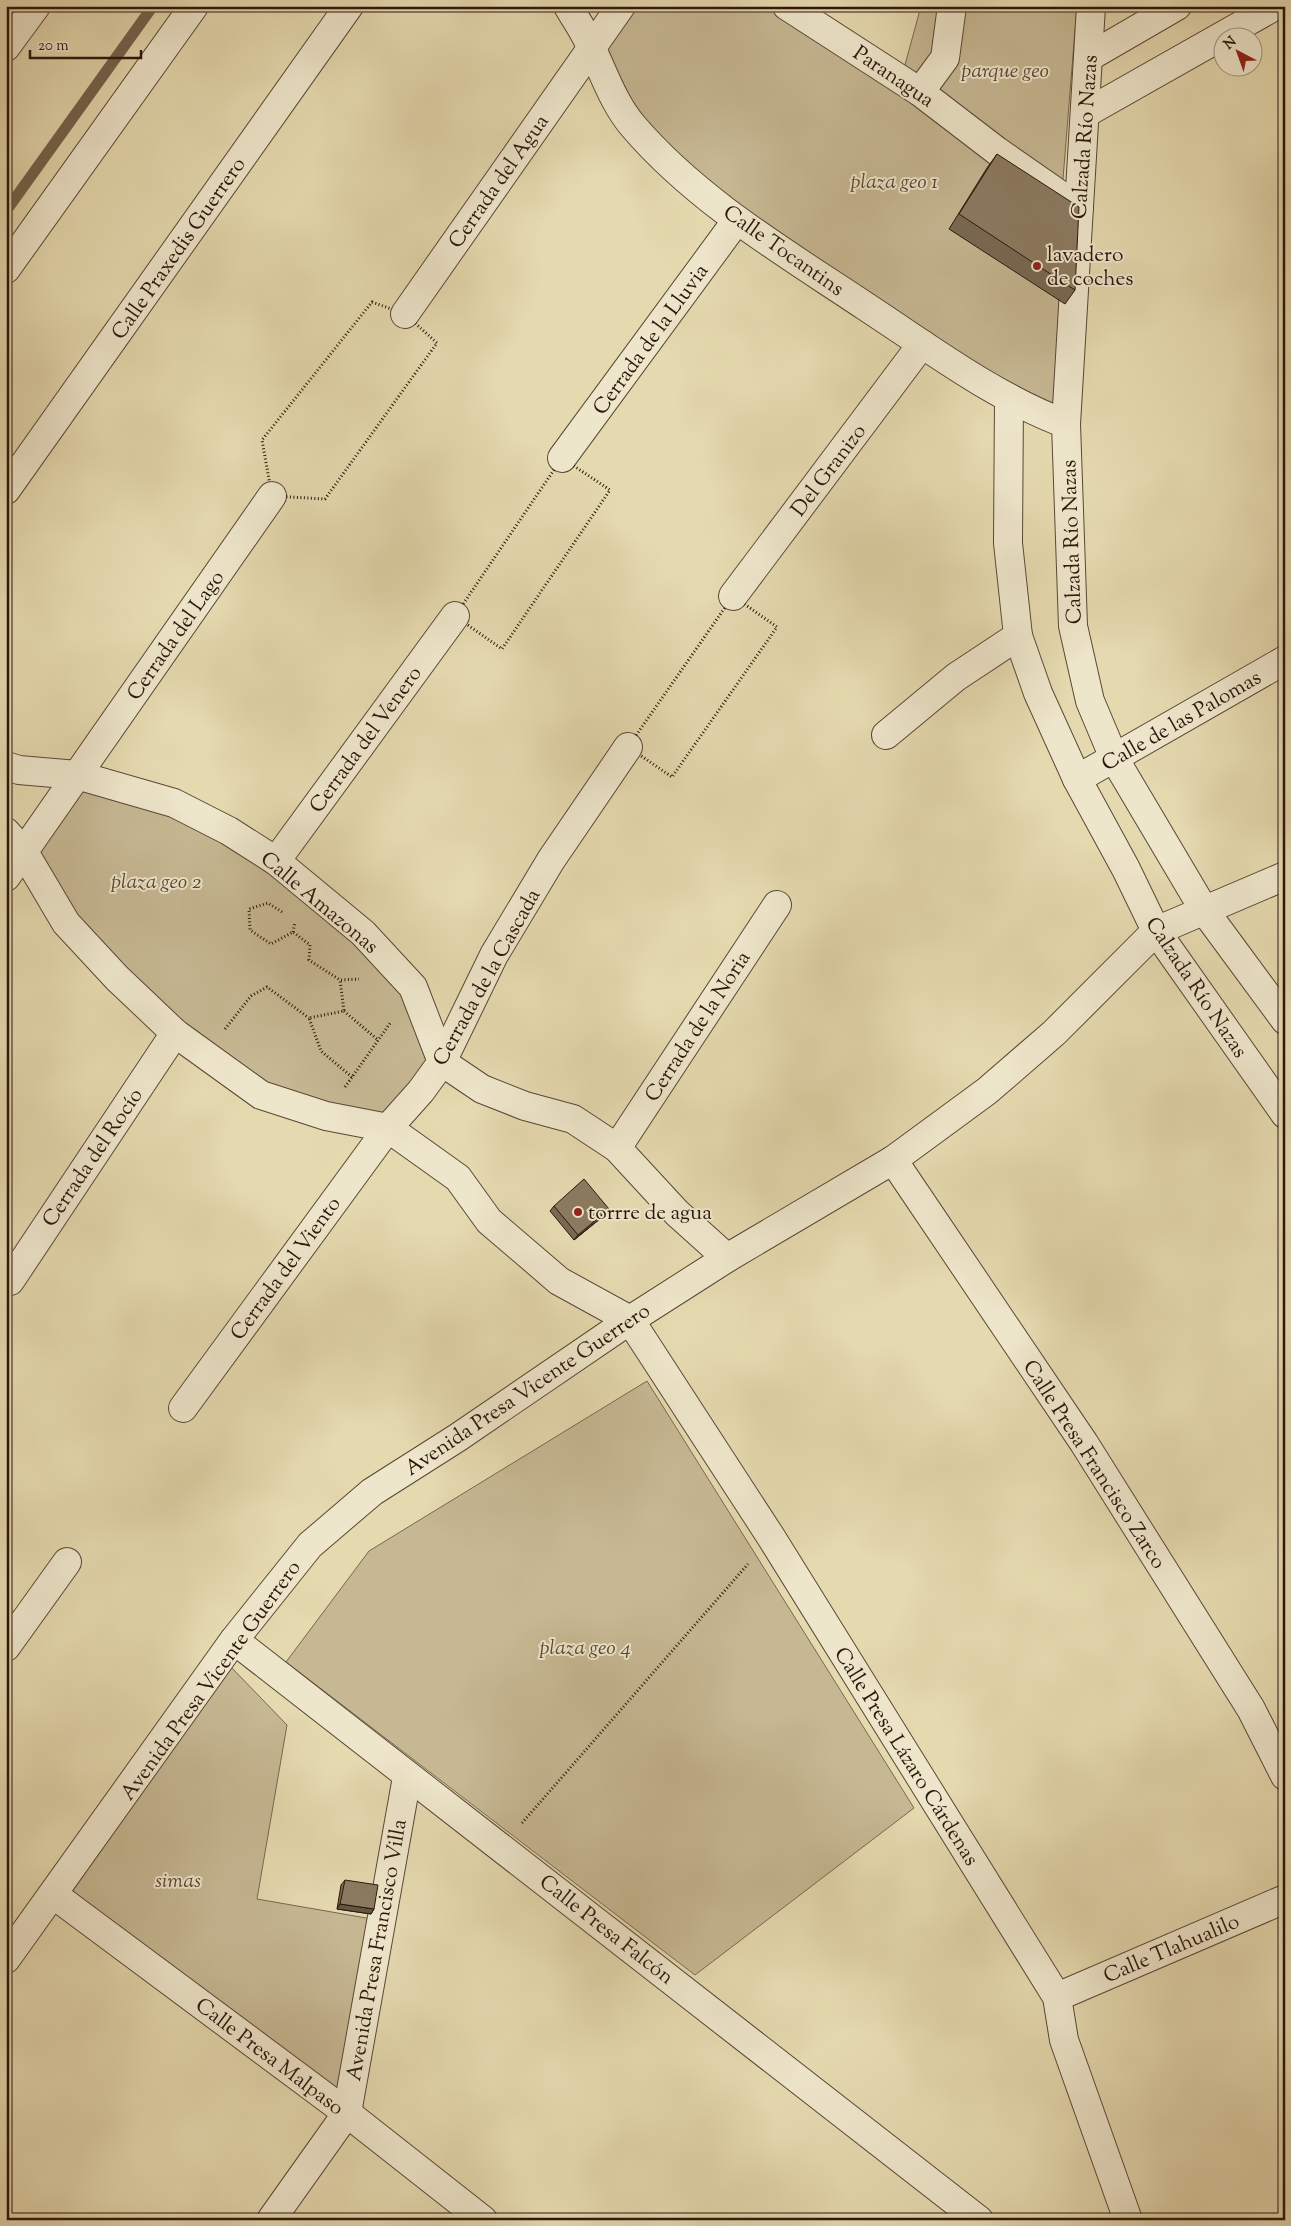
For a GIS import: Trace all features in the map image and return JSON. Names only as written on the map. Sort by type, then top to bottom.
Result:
[{"type":"street","points":[[6,48],[36,6]]},
{"type":"street","points":[[6,269],[194,6]]},
{"type":"street","name":"Calle Praxedis Guerrero","points":[[6,490],[349,6]]},
{"type":"street","name":"Calle Tocantins","points":[[568,6],[592,47],[605,80],[631,124],[670,164],[737,220],[922,344],[1009,398],[1066,424]]},
{"type":"street","name":"Cerrada del Agua","points":[[405,314],[621,6]]},
{"type":"street","name":"Paranagua","points":[[787,6],[920,92],[997,151],[1079,208]]},
{"type":"street","points":[[920,92],[945,58],[952,6]]},
{"type":"street","name":"Calzada Río Nazas","points":[[1091,6],[1066,424],[1073,626],[1090,701],[1114,758],[1204,910],[1285,1020]]},
{"type":"street","points":[[1089,57],[1178,6]]},
{"type":"street","points":[[1086,113],[1275,6]]},
{"type":"street","name":"Cerrada de la Lluvia","points":[[562,458],[737,220]]},
{"type":"street","name":"Del Granizo","points":[[733,596],[922,344]]},
{"type":"street","name":"Calzada Río Nazas","points":[[1009,398],[1008,543],[1018,636],[1038,693],[1077,779],[1126,869],[1156,932],[1285,1114]]},
{"type":"street","name":"Cerrada del Lago","points":[[6,877],[15,842],[77,775],[272,496]]},
{"type":"street","name":"Cerrada del Venero","points":[[276,862],[454,616]]},
{"type":"street","points":[[886,736],[956,677],[1018,636]]},
{"type":"street","name":"Calle de las Palomas","points":[[1077,779],[1285,660]]},
{"type":"street","name":"Cerrada de la Cascada","points":[[388,1128],[421,1091],[442,1062],[494,955],[551,860],[628,747]]},
{"type":"street","name":"Calle Amazonas","points":[[6,766],[19,770],[77,775],[174,803],[229,831],[276,862],[363,933],[413,987],[442,1062]]},
{"type":"street","points":[[15,842],[66,923],[117,978],[175,1033],[260,1095],[326,1116],[388,1128],[458,1178],[489,1221],[559,1280],[630,1320]]},
{"type":"street","points":[[1156,932],[1285,876]]},
{"type":"street","name":"Cerrada de la Noria","points":[[617,1148],[777,905]]},
{"type":"street","name":"Avenida Presa Vicente Guerrero","points":[[6,1959],[54,1895],[234,1640],[310,1545],[372,1492],[457,1438],[630,1320],[727,1258],[893,1160],[987,1092],[1054,1033],[1156,932]]},
{"type":"street","name":"Cerrada del Rocío","points":[[10,1281],[175,1033]]},
{"type":"street","points":[[442,1062],[482,1089],[525,1106],[572,1119],[617,1148],[677,1213],[727,1258]]},
{"type":"street","name":"Cerrada del Viento","points":[[183,1408],[388,1128]]},
{"type":"street","name":"Calle Presa Francisco Zarco","points":[[893,1160],[1084,1443],[1251,1710],[1285,1776]]},
{"type":"street","name":"Calle Presa Lázaro Cárdenas","points":[[630,1320],[771,1537],[1057,1997],[1064,2040],[1128,2220]]},
{"type":"street","points":[[6,1647],[67,1562]]},
{"type":"street","name":"Calle Presa Falcón","points":[[234,1640],[407,1777],[502,1846],[979,2220]]},
{"type":"street","name":"Avenida Presa Francisco Villa","points":[[271,2220],[347,2113],[407,1777]]},
{"type":"street","name":"Calle Presa Malpaso","points":[[54,1895],[347,2113],[483,2220]]},
{"type":"street","name":"Calle Tlahualilo","points":[[1057,1997],[1285,1899]]},
{"type":"path","points":[[372,302],[405,314],[437,343],[325,499],[272,496],[262,440],[372,302]]},
{"type":"path","points":[[562,458],[610,490],[502,649],[454,616],[562,458]]},
{"type":"path","points":[[733,596],[777,627],[672,777],[628,747],[733,596]]},
{"type":"path","points":[[268,903],[295,921],[293,932],[271,944],[250,930],[249,909],[268,903]]},
{"type":"path","points":[[293,932],[310,945],[309,960],[340,980],[368,979]]},
{"type":"path","points":[[340,980],[344,1011],[378,1040]]},
{"type":"path","points":[[204,1055],[251,996],[266,987],[309,1018],[321,1051],[352,1077]]},
{"type":"path","points":[[309,1018],[344,1011]]},
{"type":"path","points":[[342,1091],[395,1016]]},
{"type":"path","points":[[502,1846],[771,1537]]},
{"type":"green space","name":"plaza geo 1","points":[[628,6],[776,6],[1072,211],[1063,417],[741,217],[635,120],[598,46]]},
{"type":"green space","name":"parque geo","points":[[921,6],[1077,6],[1062,191],[902,76]]},
{"type":"green space","name":"plaza geo 2","points":[[80,780],[177,808],[361,935],[448,1044],[386,1128],[260,1090],[175,1029],[69,919],[30,852]]},
{"type":"green space","name":"plaza geo 4","points":[[647,1381],[914,1808],[695,1975],[286,1662],[369,1551]]},
{"type":"green space","name":"simas","points":[[231,1667],[287,1725],[257,1899],[372,1919],[346,2097],[67,1899]]},
{"type":"building","name":"lavadero de coches","points":[[997,154],[1079,207],[1075,290],[959,214]]},
{"type":"building","name":"torrre de agua","points":[[584,1179],[609,1209],[578,1235],[554,1206]]},
{"type":"building","points":[[345,1880],[378,1885],[374,1909],[340,1904]]},
{"type":"waterway","points":[[6,211],[153,6]]},
{"type":"place","name":"lavadero de coches","points":[[1037,266]]},
{"type":"place","name":"torrre de agua","points":[[578,1212]]}]
